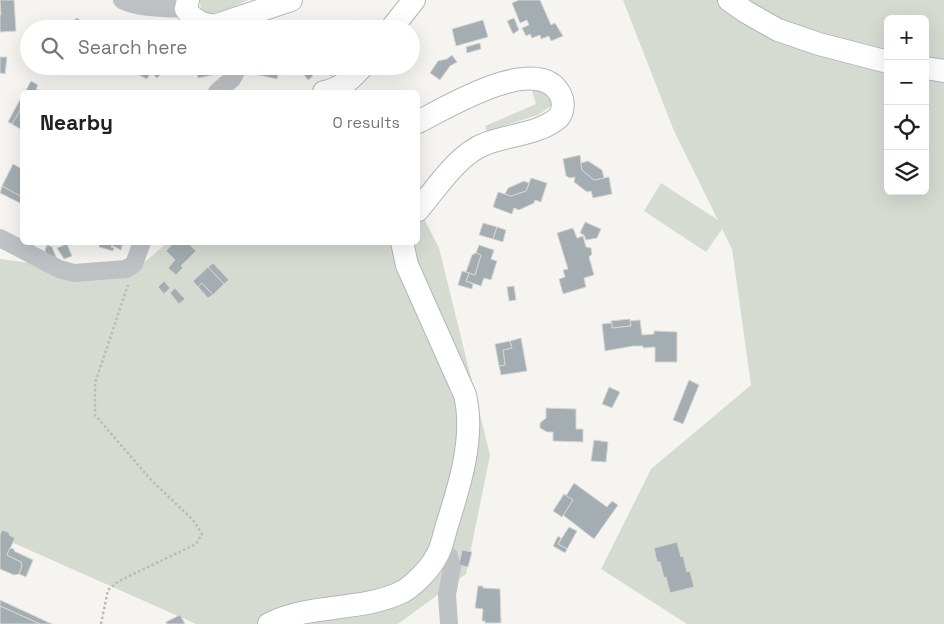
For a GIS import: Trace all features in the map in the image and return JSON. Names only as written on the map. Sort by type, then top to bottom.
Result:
[{"type":"main road","points":[[232,20],[291,0]]},
{"type":"main road","points":[[398,20],[414,0]]},
{"type":"main road","points":[[729,0],[778,30],[819,44],[884,61]]},
{"type":"main road","points":[[187,4],[191,16],[197,20]]},
{"type":"main road","points":[[929,69],[944,71]]},
{"type":"main road","points":[[334,90],[355,75]]},
{"type":"main road","points":[[420,121],[468,96],[498,84],[527,78],[537,78],[547,81],[554,86],[561,96],[563,105],[561,116],[547,126],[484,144],[472,151],[460,161],[420,208]]},
{"type":"main road","points":[[269,624],[307,611],[376,601],[403,591],[425,572],[437,556],[459,489],[469,431],[468,410],[465,395],[407,265],[403,245]]},
{"type":"street","points":[[122,0],[128,3],[149,6],[187,4]]},
{"type":"street","points":[[219,90],[234,75]]},
{"type":"street","points":[[0,238],[59,269],[74,273],[126,269],[134,264],[141,245]]},
{"type":"street","points":[[439,550],[449,556],[452,566],[447,595],[449,624]]},
{"type":"path","points":[[100,624],[108,590],[120,581],[196,544],[202,534],[193,520],[152,481],[95,415],[95,384],[134,264]]},
{"type":"shaded area","points":[[200,0],[248,0],[219,12],[211,13],[205,12],[201,8]]},
{"type":"shaded area","points":[[623,0],[944,0],[944,624],[687,624],[601,569],[651,469],[751,385],[732,249],[722,229],[706,252],[644,211],[661,183],[718,220],[674,131]]},
{"type":"shaded area","points":[[532,91],[542,91],[552,99],[551,106],[538,115],[487,131],[485,126],[536,104]]},
{"type":"shaded area","points":[[420,211],[439,248],[490,455],[466,574],[398,624],[196,624],[0,537],[0,259],[128,276],[165,245],[420,245]]},
{"type":"building","points":[[0,0],[14,0],[16,31],[0,32]]},
{"type":"building","points":[[519,0],[540,0],[551,25],[555,23],[563,36],[551,41],[549,36],[541,39],[540,35],[532,38],[530,34],[526,36],[522,28],[529,25],[527,20],[520,23],[512,3]]},
{"type":"building","points":[[514,18],[519,30],[513,34],[507,21]]},
{"type":"building","points":[[483,20],[488,37],[456,46],[452,29]]},
{"type":"building","points":[[480,43],[481,49],[467,53],[466,47]]},
{"type":"building","points":[[452,55],[457,62],[450,66],[440,80],[430,73],[438,61],[447,59]]},
{"type":"building","points":[[0,57],[7,57],[5,74],[0,73]]},
{"type":"building","points":[[139,75],[149,75],[147,79]]},
{"type":"building","points":[[198,75],[212,75],[198,78]]},
{"type":"building","points":[[259,75],[278,75],[277,79]]},
{"type":"building","points":[[304,75],[312,75],[313,76],[308,80]]},
{"type":"building","points":[[31,81],[38,85],[36,89],[38,90],[26,90]]},
{"type":"building","points":[[20,100],[20,110],[12,124],[8,122]]},
{"type":"building","points":[[20,110],[20,129],[12,124]]},
{"type":"building","points":[[580,155],[582,170],[594,180],[609,177],[612,194],[593,198],[591,191],[587,192],[574,182],[575,177],[570,178],[566,176],[563,159]]},
{"type":"building","points":[[588,161],[602,170],[604,178],[594,180],[582,170],[581,163]]},
{"type":"building","points":[[13,164],[20,168],[20,196],[2,186]]},
{"type":"building","points":[[531,178],[547,183],[541,202],[535,200],[534,203],[519,210],[514,208],[512,214],[493,207],[498,192],[511,196],[526,191]]},
{"type":"building","points":[[524,181],[529,183],[526,191],[511,196],[505,194],[508,188]]},
{"type":"building","points":[[2,186],[20,196],[20,203],[0,193]]},
{"type":"building","points":[[585,222],[601,229],[597,238],[586,240],[584,235],[580,233]]},
{"type":"building","points":[[483,223],[497,227],[493,239],[479,235]]},
{"type":"building","points":[[497,227],[506,230],[503,242],[493,239]]},
{"type":"building","points":[[573,228],[577,238],[583,236],[586,247],[591,248],[592,254],[589,257],[594,275],[584,278],[586,287],[563,294],[559,279],[565,277],[563,270],[568,269],[557,233]]},
{"type":"building","points":[[47,245],[52,247],[59,264],[48,259],[45,250]]},
{"type":"building","points":[[67,245],[72,256],[64,259],[57,248]]},
{"type":"building","points":[[100,245],[112,245],[111,247],[114,248],[113,251],[99,247]]},
{"type":"building","points":[[111,245],[122,245],[121,250]]},
{"type":"building","points":[[171,245],[190,245],[196,251],[181,266],[183,268],[176,275],[168,268],[175,260],[166,251]]},
{"type":"building","points":[[479,245],[494,250],[491,259],[497,261],[491,280],[484,278],[481,286],[466,281],[469,273],[475,275],[481,255],[476,253]]},
{"type":"building","points":[[476,253],[481,255],[475,275],[466,272],[472,255]]},
{"type":"building","points":[[213,263],[229,280],[224,284],[208,267]]},
{"type":"building","points":[[208,267],[224,284],[213,295],[202,283],[198,287],[193,281]]},
{"type":"building","points":[[462,271],[469,273],[466,281],[473,284],[472,289],[458,285]]},
{"type":"building","points":[[164,281],[170,288],[164,294],[158,287]]},
{"type":"building","points":[[202,283],[213,295],[208,298],[198,287]]},
{"type":"building","points":[[514,286],[516,300],[509,301],[507,287]]},
{"type":"building","points":[[175,288],[185,299],[179,304],[170,293]]},
{"type":"building","points":[[630,319],[631,326],[612,328],[611,321]]},
{"type":"building","points":[[640,320],[642,335],[654,334],[654,331],[677,332],[677,362],[655,362],[655,347],[643,348],[643,346],[633,346],[605,351],[602,324],[612,323],[612,328],[631,326],[630,321]]},
{"type":"building","points":[[521,338],[527,371],[501,375],[499,366],[505,365],[503,350],[512,348],[510,341]]},
{"type":"building","points":[[510,341],[512,348],[503,350],[505,365],[499,366],[495,344]]},
{"type":"building","points":[[689,380],[699,385],[683,424],[673,420]]},
{"type":"building","points":[[609,387],[620,392],[612,408],[602,404]]},
{"type":"building","points":[[546,408],[576,409],[576,429],[583,429],[583,442],[553,441],[553,432],[547,432],[540,428],[540,423],[546,418]]},
{"type":"building","points":[[594,440],[608,442],[606,462],[591,461]]},
{"type":"building","points":[[574,483],[607,507],[612,501],[618,505],[594,539],[563,515],[573,500],[566,496]]},
{"type":"building","points":[[564,494],[573,500],[562,517],[553,511]]},
{"type":"building","points":[[569,527],[577,531],[567,549],[558,544]]},
{"type":"building","points":[[2,530],[10,533],[9,535],[15,538],[7,555],[21,562],[22,566],[19,574],[14,575],[0,569],[0,535]]},
{"type":"building","points":[[558,536],[561,538],[558,544],[567,549],[565,553],[553,546]]},
{"type":"building","points":[[677,542],[687,572],[690,571],[694,587],[670,593],[660,562],[657,562],[654,548]]},
{"type":"building","points":[[10,548],[33,560],[26,577],[19,574],[22,566],[21,562],[7,555]]},
{"type":"building","points":[[462,550],[472,552],[468,567],[459,565]]},
{"type":"building","points":[[478,586],[500,589],[501,623],[485,623],[485,621],[482,621],[483,609],[475,608]]},
{"type":"building","points":[[0,600],[52,624],[40,624],[0,606]]},
{"type":"building","points":[[0,606],[40,624],[0,624]]},
{"type":"building","points":[[180,615],[185,624],[167,624],[166,622]]}]
